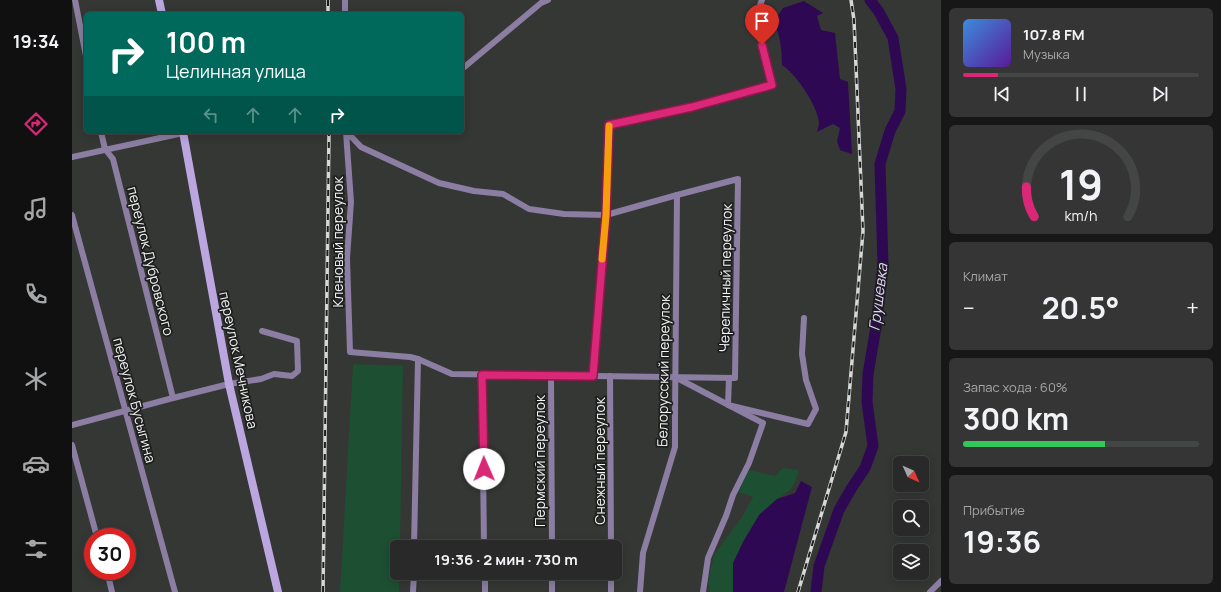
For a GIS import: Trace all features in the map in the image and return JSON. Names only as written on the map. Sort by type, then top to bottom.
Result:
[{"type":"street","points":[[75,0],[84,46]]},
{"type":"street","points":[[160,0],[162,12]]},
{"type":"street","points":[[345,0],[345,12]]},
{"type":"street","points":[[464,67],[541,3],[548,0]]},
{"type":"street","points":[[593,376],[606,215],[609,125],[692,107],[772,85],[755,18],[762,0]]},
{"type":"street","name":"переулок Дубровского","points":[[101,134],[105,150],[113,159],[173,398]]},
{"type":"street","points":[[72,157],[174,134]]},
{"type":"street","name":"переулок Мечникова","points":[[183,134],[229,384],[278,592]]},
{"type":"street","name":"Кленовый переулок","points":[[347,134],[351,202],[347,258],[350,352],[418,358]]},
{"type":"street","points":[[349,134],[361,147],[439,182],[474,191],[503,194],[529,209],[564,214],[606,215],[677,195]]},
{"type":"street","name":"Черепичный переулок","points":[[677,195],[738,179],[732,378],[728,405]]},
{"type":"street","name":"Белорусский переулок","points":[[640,592],[643,553],[675,447],[677,195]]},
{"type":"street","name":"переулок Бусыгина","points":[[72,215],[175,592]]},
{"type":"street","points":[[728,405],[808,424],[816,409],[806,380],[802,354],[804,318]]},
{"type":"street","points":[[72,425],[229,384],[262,379],[274,374],[292,376],[298,372],[297,341],[262,331]]},
{"type":"street","points":[[414,540],[418,358],[452,374],[732,378]]},
{"type":"street","points":[[482,375],[484,540]]},
{"type":"street","name":"Пермский переулок","points":[[551,375],[552,540]]},
{"type":"street","name":"Снежный переулок","points":[[610,376],[611,540]]},
{"type":"street","points":[[675,377],[763,423],[749,463],[733,495],[726,516],[708,558],[703,592]]},
{"type":"street","points":[[72,445],[95,528]]},
{"type":"street","points":[[109,580],[112,592]]},
{"type":"street","points":[[413,592],[414,580]]},
{"type":"street","points":[[485,580],[485,592]]},
{"type":"street","points":[[552,580],[552,592]]},
{"type":"street","points":[[611,580],[611,592]]},
{"type":"street","points":[[930,592],[941,582]]},
{"type":"green space","points":[[353,364],[403,366],[400,540],[390,540],[390,580],[399,580],[399,592],[340,592]]},
{"type":"green space","points":[[783,468],[799,470],[796,480],[786,493],[777,499],[733,563],[733,592],[710,592],[708,581],[714,555],[742,517],[753,497],[738,492],[749,470],[775,476]]},
{"type":"shaded area","points":[[804,1],[823,13],[817,16],[821,30],[835,33],[840,79],[848,82],[852,154],[840,150],[837,141],[840,128],[833,124],[817,132],[819,122],[810,99],[793,75],[782,65],[782,54],[778,32],[774,22],[783,8]]},
{"type":"shaded area","points":[[801,481],[812,487],[784,592],[733,592],[733,563],[743,542],[759,515],[777,499],[795,493]]},
{"type":"waterway","name":"Грушевка","points":[[816,592],[819,566],[839,510],[865,468],[873,446],[867,402],[868,374],[876,327],[883,265],[880,164],[890,131],[900,111],[901,89],[893,38],[879,12],[870,0]]},
{"type":"railway","points":[[328,0],[328,12]]},
{"type":"railway","points":[[798,592],[846,432],[863,231],[854,20],[851,0]]},
{"type":"railway","points":[[323,592],[329,134]]},
{"type":"slow traffic","points":[[602,259],[606,215],[609,126]]},
{"type":"route","points":[[484,469],[482,375],[593,376],[606,215],[609,125],[692,107],[772,85],[762,45]]}]
